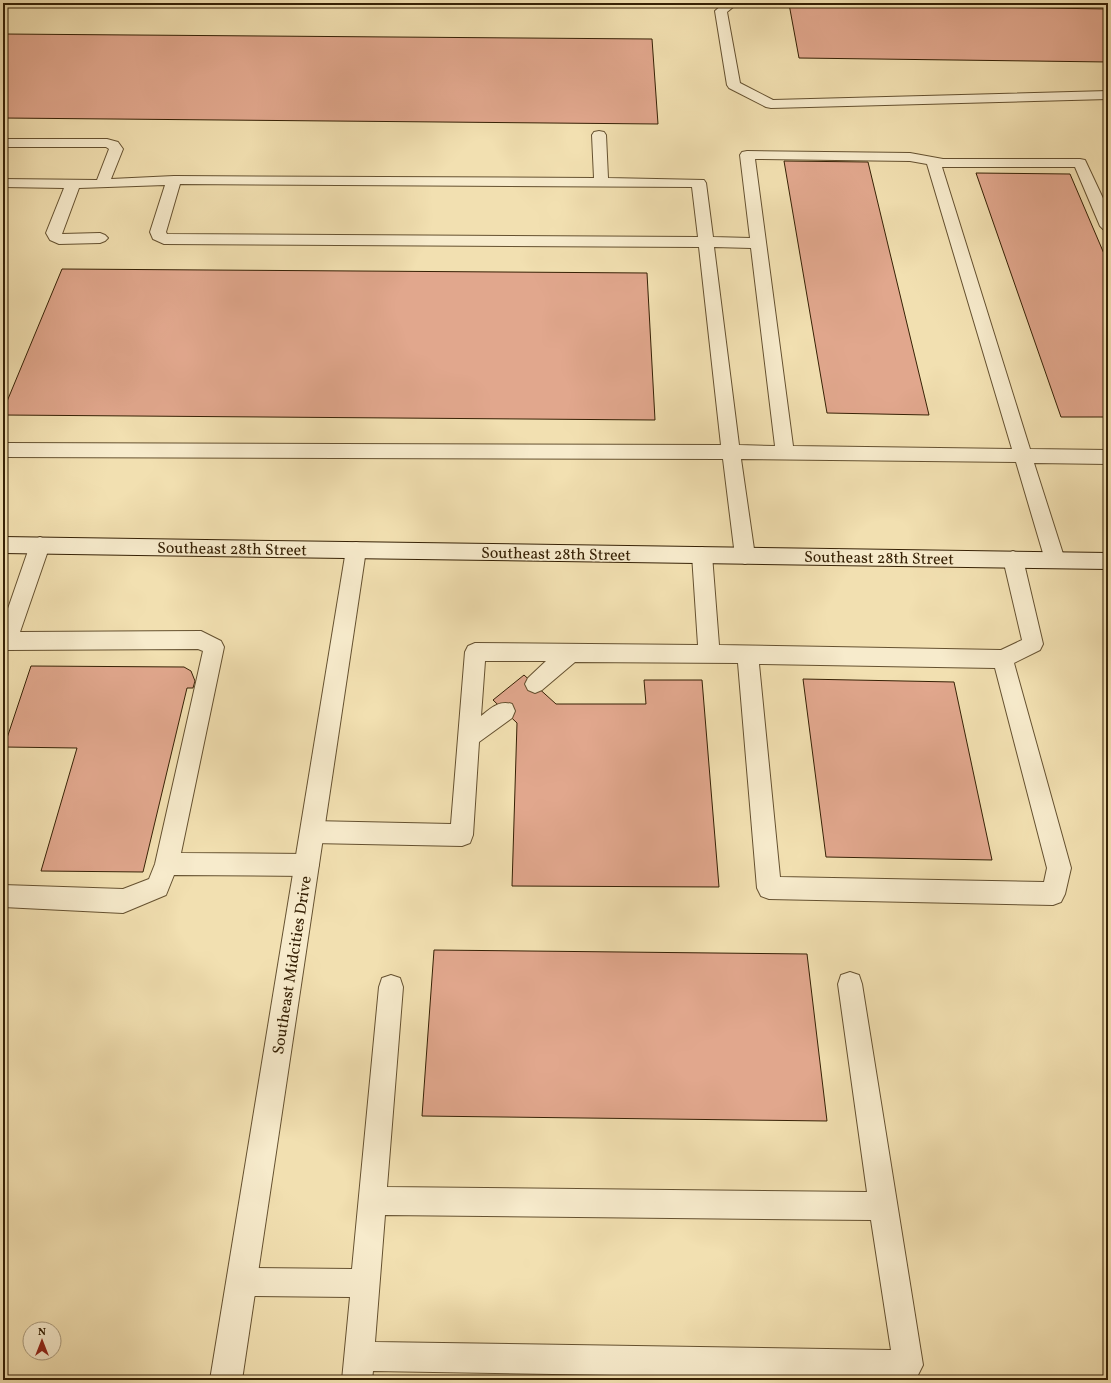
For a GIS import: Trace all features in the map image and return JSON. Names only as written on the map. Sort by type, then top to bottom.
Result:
[{"type":"main road","name":"Southeast 28th Street","points":[[3,545],[1108,561]]},
{"type":"main road","name":"Southeast Midcities Drive","points":[[226,1380],[356,550]]},
{"type":"lane","points":[[732,3],[721,11],[734,85],[771,104],[1108,95]]},
{"type":"lane","points":[[599,134],[601,182]]},
{"type":"lane","points":[[3,142],[108,143],[113,145],[116,149],[102,184]]},
{"type":"lane","points":[[785,453],[747,155],[910,157],[943,163],[1080,163],[1108,226]]},
{"type":"lane","points":[[933,161],[1055,560]]},
{"type":"lane","points":[[174,180],[158,232],[158,236],[164,239],[758,243]]},
{"type":"lane","points":[[3,183],[102,184],[174,180],[699,183],[745,556]]},
{"type":"lane","points":[[73,184],[54,233],[55,237],[59,239],[100,238]]},
{"type":"lane","points":[[3,450],[731,452],[1108,457]]},
{"type":"lane","points":[[3,896],[123,901],[158,887],[167,864],[214,647],[201,640],[5,647],[40,545]]},
{"type":"lane","points":[[702,555],[709,654]]},
{"type":"lane","points":[[312,832],[462,834],[474,652],[1003,659],[1033,644],[1013,559]]},
{"type":"lane","points":[[535,684],[570,653]]},
{"type":"lane","points":[[748,655],[769,888],[1053,894],[1059,868],[1003,659]]},
{"type":"lane","points":[[469,737],[504,711]]},
{"type":"lane","points":[[167,864],[307,865]]},
{"type":"lane","points":[[390,987],[358,1368],[908,1373],[850,984]]},
{"type":"lane","points":[[372,1201],[883,1206]]},
{"type":"lane","points":[[242,1282],[365,1283]]},
{"type":"building","points":[[789,4],[1108,9],[1108,62],[799,58]]},
{"type":"building","points":[[3,34],[652,39],[658,124],[3,118]]},
{"type":"building","points":[[784,161],[868,162],[929,415],[827,413]]},
{"type":"building","points":[[976,173],[1070,174],[1108,263],[1108,417],[1061,417]]},
{"type":"building","points":[[62,269],[647,273],[655,420],[3,415],[3,411]]},
{"type":"building","points":[[31,666],[184,667],[191,671],[195,681],[193,688],[187,688],[143,872],[41,871],[77,748],[4,747]]},
{"type":"building","points":[[524,675],[556,704],[646,704],[644,680],[702,680],[719,887],[512,886],[517,723],[493,700]]},
{"type":"building","points":[[803,679],[954,682],[992,860],[826,857]]},
{"type":"building","points":[[434,950],[807,954],[827,1121],[422,1116]]}]
